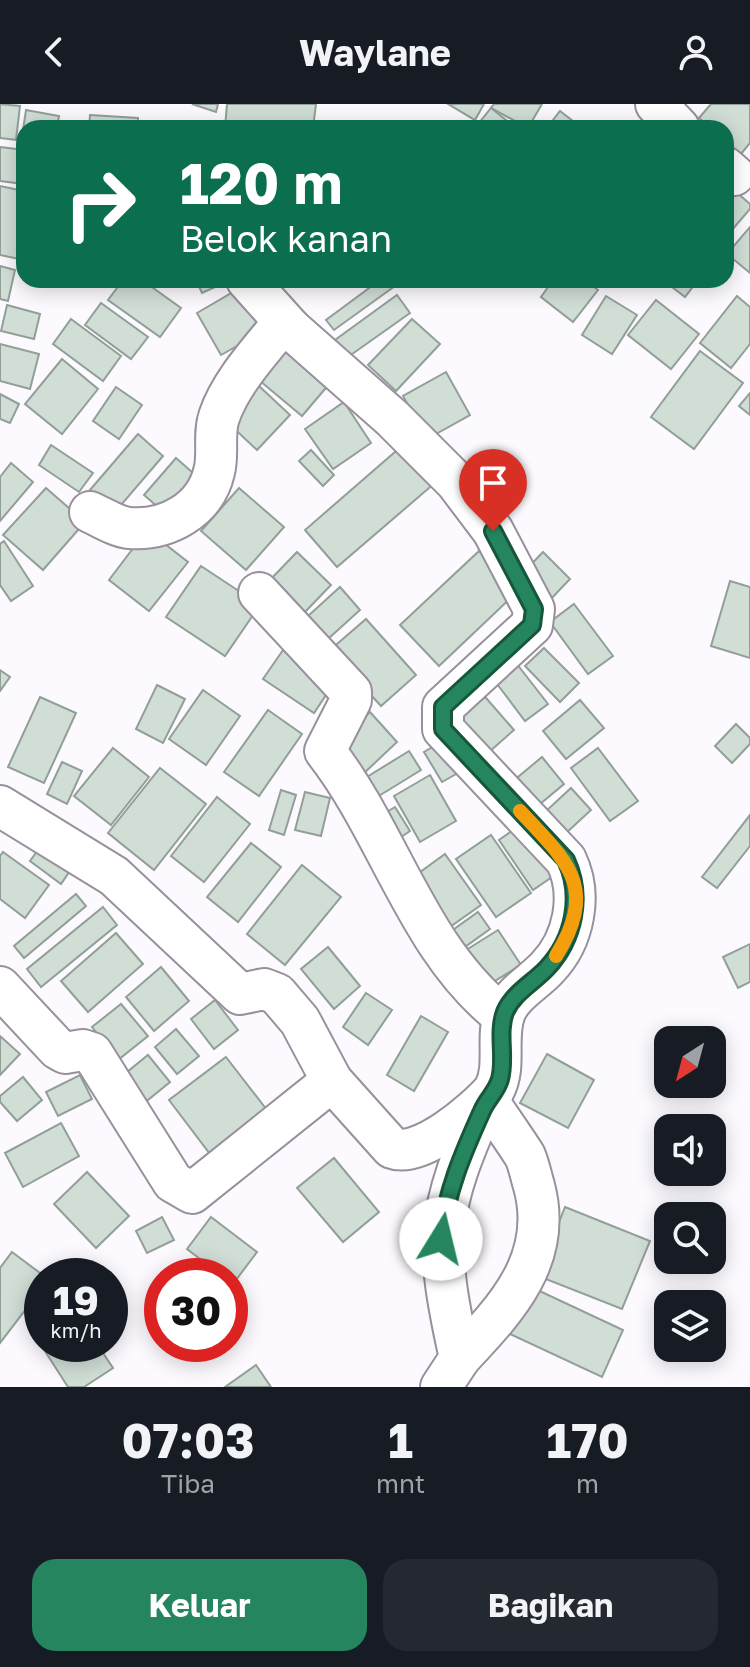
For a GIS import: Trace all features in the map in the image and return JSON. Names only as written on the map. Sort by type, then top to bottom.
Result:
[{"type":"street","points":[[656,104],[671,120]]},
{"type":"street","points":[[254,288],[291,329],[392,418],[456,482],[493,531],[534,609],[532,625],[443,707],[441,714],[443,729],[566,860],[575,878],[575,910],[566,939],[549,967],[510,1001],[503,1016],[500,1078],[457,1164],[441,1239],[450,1373]]},
{"type":"street","points":[[90,512],[128,528],[174,521],[187,514],[204,496],[214,472],[218,419],[230,396],[273,335],[281,329],[291,329]]},
{"type":"street","points":[[259,593],[351,692],[351,700],[325,751],[345,776],[430,932],[476,995],[503,1016]]},
{"type":"street","points":[[0,806],[114,876],[240,994],[264,989],[277,994],[300,1021],[332,1081],[385,1142],[400,1151],[425,1145],[487,1099]]},
{"type":"street","points":[[0,987],[58,1049],[65,1053],[83,1050],[92,1053],[173,1182],[192,1193],[332,1081]]},
{"type":"street","points":[[450,1373],[509,1305],[529,1272],[540,1229],[540,1207],[526,1159],[487,1099]]},
{"type":"building","points":[[0,104],[20,106],[16,140],[0,138]]},
{"type":"building","points":[[192,104],[218,104],[216,112]]},
{"type":"building","points":[[227,104],[316,104],[314,120],[226,120]]},
{"type":"building","points":[[448,104],[484,104],[475,120]]},
{"type":"building","points":[[494,104],[542,104],[533,120],[513,120],[491,108]]},
{"type":"building","points":[[711,104],[750,104],[750,143],[741,154],[734,148],[734,120],[699,118]]},
{"type":"building","points":[[491,108],[506,120],[481,120]]},
{"type":"building","points":[[26,110],[59,116],[58,120],[24,120]]},
{"type":"building","points":[[560,111],[572,120],[553,120]]},
{"type":"building","points":[[90,115],[138,118],[138,120],[90,120]]},
{"type":"building","points":[[0,147],[16,149],[16,183],[0,181]]},
{"type":"building","points":[[0,186],[16,189],[16,258],[0,255]]},
{"type":"building","points":[[734,190],[750,204],[750,209],[734,228]]},
{"type":"building","points":[[750,227],[750,273],[734,260],[734,246]]},
{"type":"building","points":[[0,266],[15,270],[8,301],[0,299]]},
{"type":"building","points":[[117,288],[153,288],[181,308],[160,337],[108,300]]},
{"type":"building","points":[[240,288],[264,331],[221,355],[197,313]]},
{"type":"building","points":[[369,288],[392,288],[334,330],[326,320]]},
{"type":"building","points":[[547,288],[598,290],[573,322],[541,297]]},
{"type":"building","points":[[673,288],[692,288],[685,297]]},
{"type":"building","points":[[397,295],[410,313],[348,357],[335,340]]},
{"type":"building","points":[[606,296],[637,315],[612,354],[582,335]]},
{"type":"building","points":[[737,296],[750,307],[750,344],[731,368],[700,343]]},
{"type":"building","points":[[656,300],[699,334],[671,369],[628,335]]},
{"type":"building","points":[[101,303],[148,337],[131,359],[85,325]]},
{"type":"building","points":[[7,305],[40,314],[34,339],[1,331]]},
{"type":"building","points":[[71,319],[121,356],[103,381],[53,344]]},
{"type":"building","points":[[412,319],[440,344],[396,391],[368,365]]},
{"type":"building","points":[[294,341],[336,376],[302,416],[260,381]]},
{"type":"building","points":[[0,344],[39,354],[30,389],[0,381]]},
{"type":"building","points":[[700,351],[743,383],[694,449],[651,417]]},
{"type":"building","points":[[62,359],[98,389],[62,434],[25,404]]},
{"type":"building","points":[[446,372],[470,415],[427,439],[403,396]]},
{"type":"building","points":[[259,386],[290,415],[257,450],[226,421]]},
{"type":"building","points":[[116,387],[142,405],[119,439],[93,421]]},
{"type":"building","points":[[750,393],[750,415],[739,406]]},
{"type":"building","points":[[0,394],[19,404],[10,423],[0,419]]},
{"type":"building","points":[[344,402],[371,443],[333,469],[305,429]]},
{"type":"building","points":[[138,434],[163,456],[115,512],[90,490]]},
{"type":"building","points":[[410,439],[443,476],[337,567],[305,530]]},
{"type":"building","points":[[51,445],[93,473],[79,492],[39,465]]},
{"type":"building","points":[[311,450],[334,475],[323,486],[299,461]]},
{"type":"building","points":[[176,458],[200,479],[168,516],[144,495]]},
{"type":"building","points":[[11,463],[33,482],[0,521],[0,477]]},
{"type":"building","points":[[46,488],[85,522],[43,570],[3,535]]},
{"type":"building","points":[[239,488],[284,527],[246,570],[201,531]]},
{"type":"building","points":[[147,530],[188,562],[149,611],[109,580]]},
{"type":"building","points":[[4,541],[33,586],[11,601],[0,585],[0,544]]},
{"type":"building","points":[[479,551],[518,591],[439,666],[400,625]]},
{"type":"building","points":[[297,552],[331,585],[303,614],[269,581]]},
{"type":"building","points":[[543,552],[570,579],[548,602],[521,575]]},
{"type":"building","points":[[201,566],[260,605],[225,656],[166,617]]},
{"type":"building","points":[[730,581],[750,587],[750,658],[711,646]]},
{"type":"building","points":[[340,587],[360,610],[328,639],[308,616]]},
{"type":"building","points":[[574,604],[613,656],[588,674],[550,622]]},
{"type":"building","points":[[366,619],[416,675],[381,706],[330,650]]},
{"type":"building","points":[[544,648],[579,683],[560,702],[525,666]]},
{"type":"building","points":[[283,650],[334,683],[314,713],[263,679]]},
{"type":"building","points":[[513,659],[548,704],[525,721],[491,676]]},
{"type":"building","points":[[0,670],[10,677],[0,691]]},
{"type":"building","points":[[157,685],[185,699],[163,743],[136,729]]},
{"type":"building","points":[[203,690],[240,716],[206,765],[169,739]]},
{"type":"building","points":[[480,691],[514,730],[489,752],[455,713]]},
{"type":"building","points":[[40,697],[76,713],[44,783],[8,767]]},
{"type":"building","points":[[580,700],[604,728],[566,759],[543,731]]},
{"type":"building","points":[[268,710],[302,734],[259,796],[224,772]]},
{"type":"building","points":[[370,712],[397,742],[362,775],[335,745]]},
{"type":"building","points":[[736,724],[750,738],[750,744],[732,763],[715,746]]},
{"type":"building","points":[[439,743],[458,773],[442,782],[424,752]]},
{"type":"building","points":[[113,748],[149,777],[111,825],[74,796]]},
{"type":"building","points":[[598,748],[638,801],[610,821],[571,768]]},
{"type":"building","points":[[409,751],[421,770],[374,799],[362,780]]},
{"type":"building","points":[[542,757],[564,784],[534,809],[512,782]]},
{"type":"building","points":[[62,762],[82,771],[67,804],[47,794]]},
{"type":"building","points":[[160,768],[206,804],[154,870],[108,833]]},
{"type":"building","points":[[430,775],[456,821],[420,842],[394,796]]},
{"type":"building","points":[[571,788],[591,810],[565,834],[545,812]]},
{"type":"building","points":[[281,790],[296,795],[284,835],[269,830]]},
{"type":"building","points":[[305,792],[330,798],[321,836],[295,830]]},
{"type":"building","points":[[217,797],[250,824],[204,882],[171,856]]},
{"type":"building","points":[[395,807],[410,831],[395,841],[380,816]]},
{"type":"building","points":[[750,815],[750,846],[717,888],[702,877]]},
{"type":"building","points":[[530,818],[565,868],[533,890],[499,840]]},
{"type":"building","points":[[491,835],[531,893],[496,917],[456,859]]},
{"type":"building","points":[[46,839],[76,862],[61,884],[30,861]]},
{"type":"building","points":[[251,843],[281,867],[238,922],[207,897]]},
{"type":"building","points":[[3,852],[49,885],[25,918],[0,899],[0,856]]},
{"type":"building","points":[[445,854],[481,905],[447,929],[412,878]]},
{"type":"building","points":[[302,865],[341,897],[285,965],[247,934]]},
{"type":"building","points":[[76,894],[86,906],[24,958],[14,946]]},
{"type":"building","points":[[103,907],[117,925],[41,987],[27,969]]},
{"type":"building","points":[[478,912],[490,929],[462,949],[450,932]]},
{"type":"building","points":[[498,930],[521,965],[485,987],[463,952]]},
{"type":"building","points":[[116,933],[143,964],[88,1012],[61,981]]},
{"type":"building","points":[[750,944],[750,982],[738,988],[723,957]]},
{"type":"building","points":[[328,947],[360,986],[334,1009],[301,969]]},
{"type":"building","points":[[161,967],[189,1001],[154,1031],[126,997]]},
{"type":"building","points":[[366,993],[392,1010],[368,1045],[343,1027]]},
{"type":"building","points":[[215,1000],[238,1030],[214,1049],[191,1019]]},
{"type":"building","points":[[121,1004],[148,1036],[118,1060],[92,1027]]},
{"type":"building","points":[[421,1016],[448,1032],[414,1091],[387,1075]]},
{"type":"building","points":[[176,1029],[199,1056],[177,1074],[155,1047]]},
{"type":"building","points":[[0,1036],[20,1054],[0,1075]]},
{"type":"building","points":[[547,1054],[594,1080],[568,1128],[520,1103]]},
{"type":"building","points":[[148,1055],[170,1082],[143,1104],[121,1077]]},
{"type":"building","points":[[226,1057],[267,1110],[210,1154],[169,1100]]},
{"type":"building","points":[[80,1075],[92,1099],[58,1116],[46,1092]]},
{"type":"building","points":[[23,1077],[42,1100],[17,1121],[0,1102],[0,1096]]},
{"type":"building","points":[[61,1123],[79,1156],[23,1187],[5,1153]]},
{"type":"building","points":[[334,1158],[379,1212],[343,1242],[297,1188]]},
{"type":"building","points":[[87,1172],[129,1216],[96,1248],[54,1204]]},
{"type":"building","points":[[565,1207],[650,1241],[622,1309],[538,1276]]},
{"type":"building","points":[[162,1217],[174,1240],[147,1253],[136,1231]]},
{"type":"building","points":[[211,1217],[257,1252],[248,1264],[248,1258],[199,1258],[187,1249]]},
{"type":"building","points":[[12,1252],[24,1261],[24,1312],[0,1343],[0,1268]]},
{"type":"building","points":[[531,1287],[623,1330],[602,1377],[510,1334]]},
{"type":"building","points":[[52,1362],[109,1362],[113,1368],[84,1387],[68,1387]]},
{"type":"building","points":[[256,1365],[271,1387],[225,1387]]},
{"type":"slow traffic","points":[[520,811],[566,860],[575,878],[575,910],[566,939],[556,956]]},
{"type":"route","points":[[441,1239],[444,1211],[457,1164],[500,1078],[503,1016],[510,1001],[549,967],[566,939],[575,910],[575,878],[566,860],[443,729],[443,707],[532,625],[534,609],[493,531]]}]
